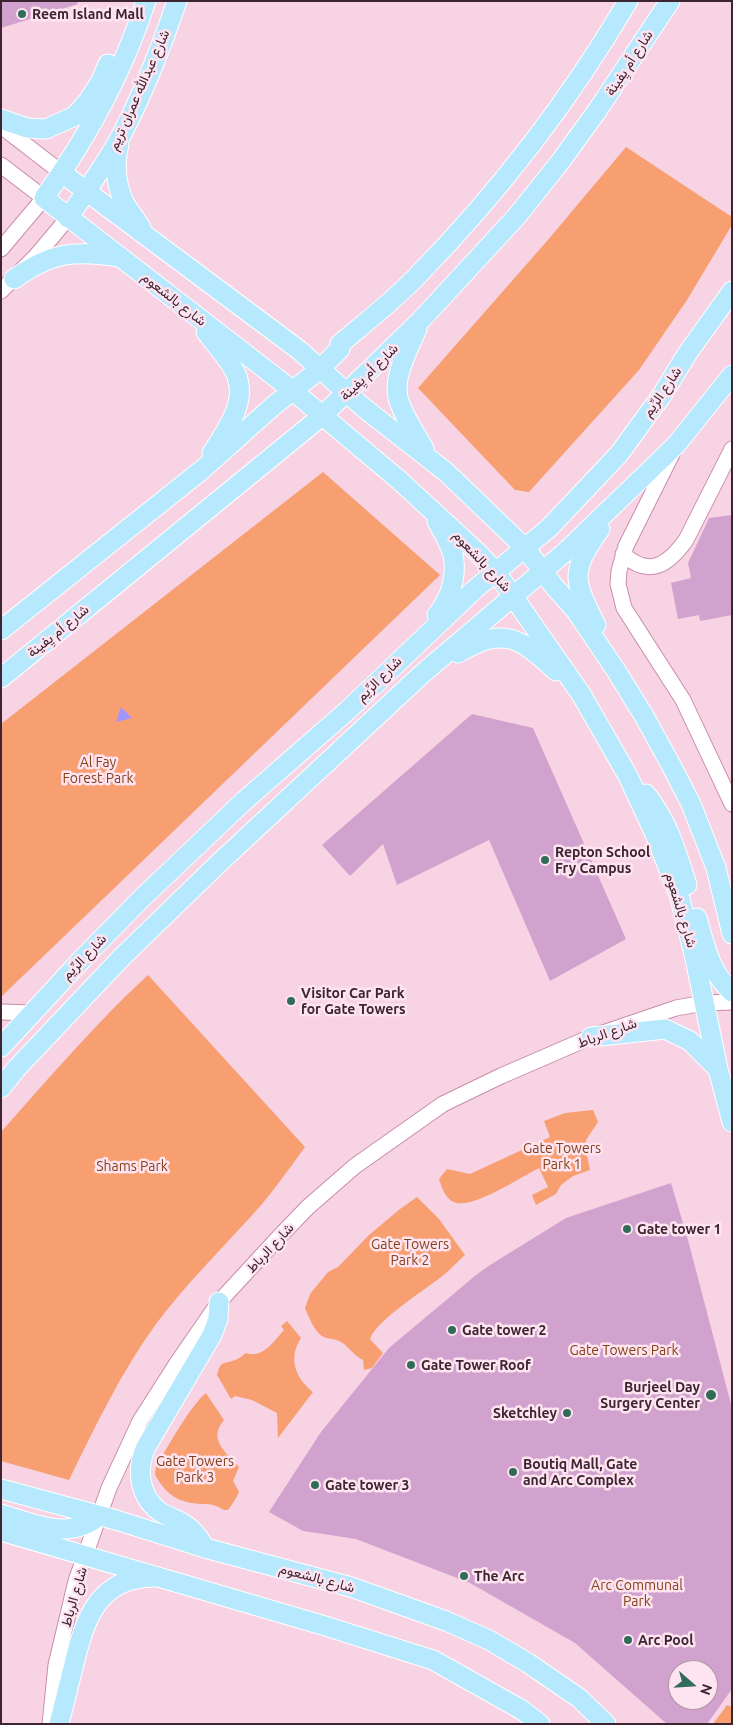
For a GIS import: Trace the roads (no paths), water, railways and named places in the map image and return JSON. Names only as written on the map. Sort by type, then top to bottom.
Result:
[{"type":"main road","points":[[1,119],[27,128],[46,129],[75,116],[101,82],[131,8],[136,1]]},
{"type":"main road","name":"شارع عبدالله عمران تريم","points":[[44,198],[89,130],[109,92],[146,1]]},
{"type":"main road","name":"شارع عبدالله عمران تريم","points":[[68,218],[124,129],[150,72],[177,1]]},
{"type":"main road","points":[[1,630],[202,469],[320,368],[340,348],[340,344],[419,275],[467,221],[540,132],[580,76],[628,1]]},
{"type":"main road","name":"شارع أم يِفينة","points":[[1,678],[322,416],[421,320],[511,223],[560,162],[597,111],[670,1]]},
{"type":"main road","points":[[124,129],[118,156],[118,182],[125,202],[145,236]]},
{"type":"main road","points":[[62,173],[299,350],[347,393],[429,457],[525,548],[576,611],[617,672],[671,765],[691,804],[716,868],[732,934]]},
{"type":"main road","name":"شارع بالشعوم","points":[[44,198],[292,390],[429,507],[496,572],[581,694],[628,776],[655,834],[679,895],[718,1069],[732,1122]]},
{"type":"main road","points":[[8,285],[32,266],[51,258],[72,254],[95,254],[120,258]]},
{"type":"main road","name":"شارع الرِّيم","points":[[1,1048],[142,898],[244,801],[347,711],[475,589],[546,532],[619,454],[662,395],[687,354],[732,291]]},
{"type":"main road","points":[[190,312],[229,362],[236,375],[239,394],[232,421],[202,469]]},
{"type":"main road","points":[[421,320],[404,361],[397,387],[399,403],[429,457]]},
{"type":"main road","name":"شارع الرِّيم","points":[[1,1088],[16,1069],[134,946],[226,856],[422,674],[543,572],[676,445],[732,375]]},
{"type":"main road","points":[[617,672],[579,585],[579,569],[587,548],[625,494]]},
{"type":"main road","points":[[404,655],[445,605],[451,591],[454,560],[449,545],[429,507]]},
{"type":"main road","points":[[422,674],[477,642],[493,638],[506,638],[531,648],[581,694]]},
{"type":"main road","points":[[628,776],[646,794],[668,827],[709,960],[718,977],[732,992]]},
{"type":"main road","points":[[591,1037],[665,1029],[690,1041],[718,1069]]},
{"type":"main road","points":[[205,1548],[197,1535],[186,1525],[166,1516],[152,1505],[142,1486],[140,1472],[142,1455],[146,1447],[212,1334],[218,1319],[219,1302]]},
{"type":"main road","name":"شارع بالشعوم","points":[[1,1489],[205,1548],[351,1587],[446,1620],[489,1640],[528,1662],[579,1698],[606,1724]]},
{"type":"main road","points":[[1,1514],[39,1526],[57,1529],[79,1528],[89,1524],[99,1516]]},
{"type":"main road","points":[[1,1531],[322,1625],[433,1660],[522,1710],[540,1724]]},
{"type":"main road","points":[[59,1724],[82,1631],[95,1605],[104,1596],[124,1583],[140,1578],[161,1577]]},
{"type":"street","points":[[1,126],[62,173]]},
{"type":"street","name":"شارع بالشعوم","points":[[1,165],[44,198]]},
{"type":"street","name":"شارع عبدالله عمران تريم","points":[[1,249],[44,198]]},
{"type":"street","name":"شارع عبدالله عمران تريم","points":[[8,285],[36,256],[68,218]]},
{"type":"street","points":[[676,445],[623,554],[618,571],[618,584],[624,608],[683,700],[732,804]]},
{"type":"street","points":[[623,554],[632,562],[646,567],[664,564],[676,554],[686,540],[732,449]]},
{"type":"street","points":[[716,868],[732,897]]},
{"type":"street","name":"شارع الرباط","points":[[50,1724],[56,1666],[76,1581],[109,1488],[140,1421],[219,1302],[279,1237],[308,1207],[355,1166],[375,1150],[444,1104],[501,1076],[591,1037],[676,1008],[704,1003],[732,1002]]},
{"type":"street","points":[[1,1012],[32,1013]]},
{"type":"place","name":"Reem Island Mall","points":[[22,14]]},
{"type":"place","name":"Repton School Fry Campus","points":[[545,860]]},
{"type":"place","name":"Visitor Car Park for Gate Towers","points":[[291,1001]]},
{"type":"place","name":"Gate tower 1","points":[[627,1229]]},
{"type":"place","name":"Gate tower 2","points":[[452,1330]]},
{"type":"place","name":"Gate Tower Roof","points":[[411,1365]]},
{"type":"place","name":"Burjeel Day Surgery Center","points":[[711,1395]]},
{"type":"place","name":"Sketchley","points":[[567,1413]]},
{"type":"place","name":"Boutiq Mall, Gate and Arc Complex","points":[[513,1472]]},
{"type":"place","name":"Gate tower 3","points":[[315,1485]]},
{"type":"place","name":"The Arc","points":[[464,1576]]},
{"type":"place","name":"Arc Pool","points":[[628,1640]]},
{"type":"park label","name":"Al Fay Forest Park","points":[[98,770]]},
{"type":"park label","name":"Gate Towers Park 1","points":[[562,1156]]},
{"type":"park label","name":"Shams Park","points":[[132,1166]]},
{"type":"park label","name":"Gate Towers Park 2","points":[[410,1252]]},
{"type":"park label","name":"Gate Towers Park","points":[[624,1350]]},
{"type":"park label","name":"Gate Towers Park 3","points":[[195,1469]]},
{"type":"park label","name":"Arc Communal Park","points":[[637,1594]]}]
